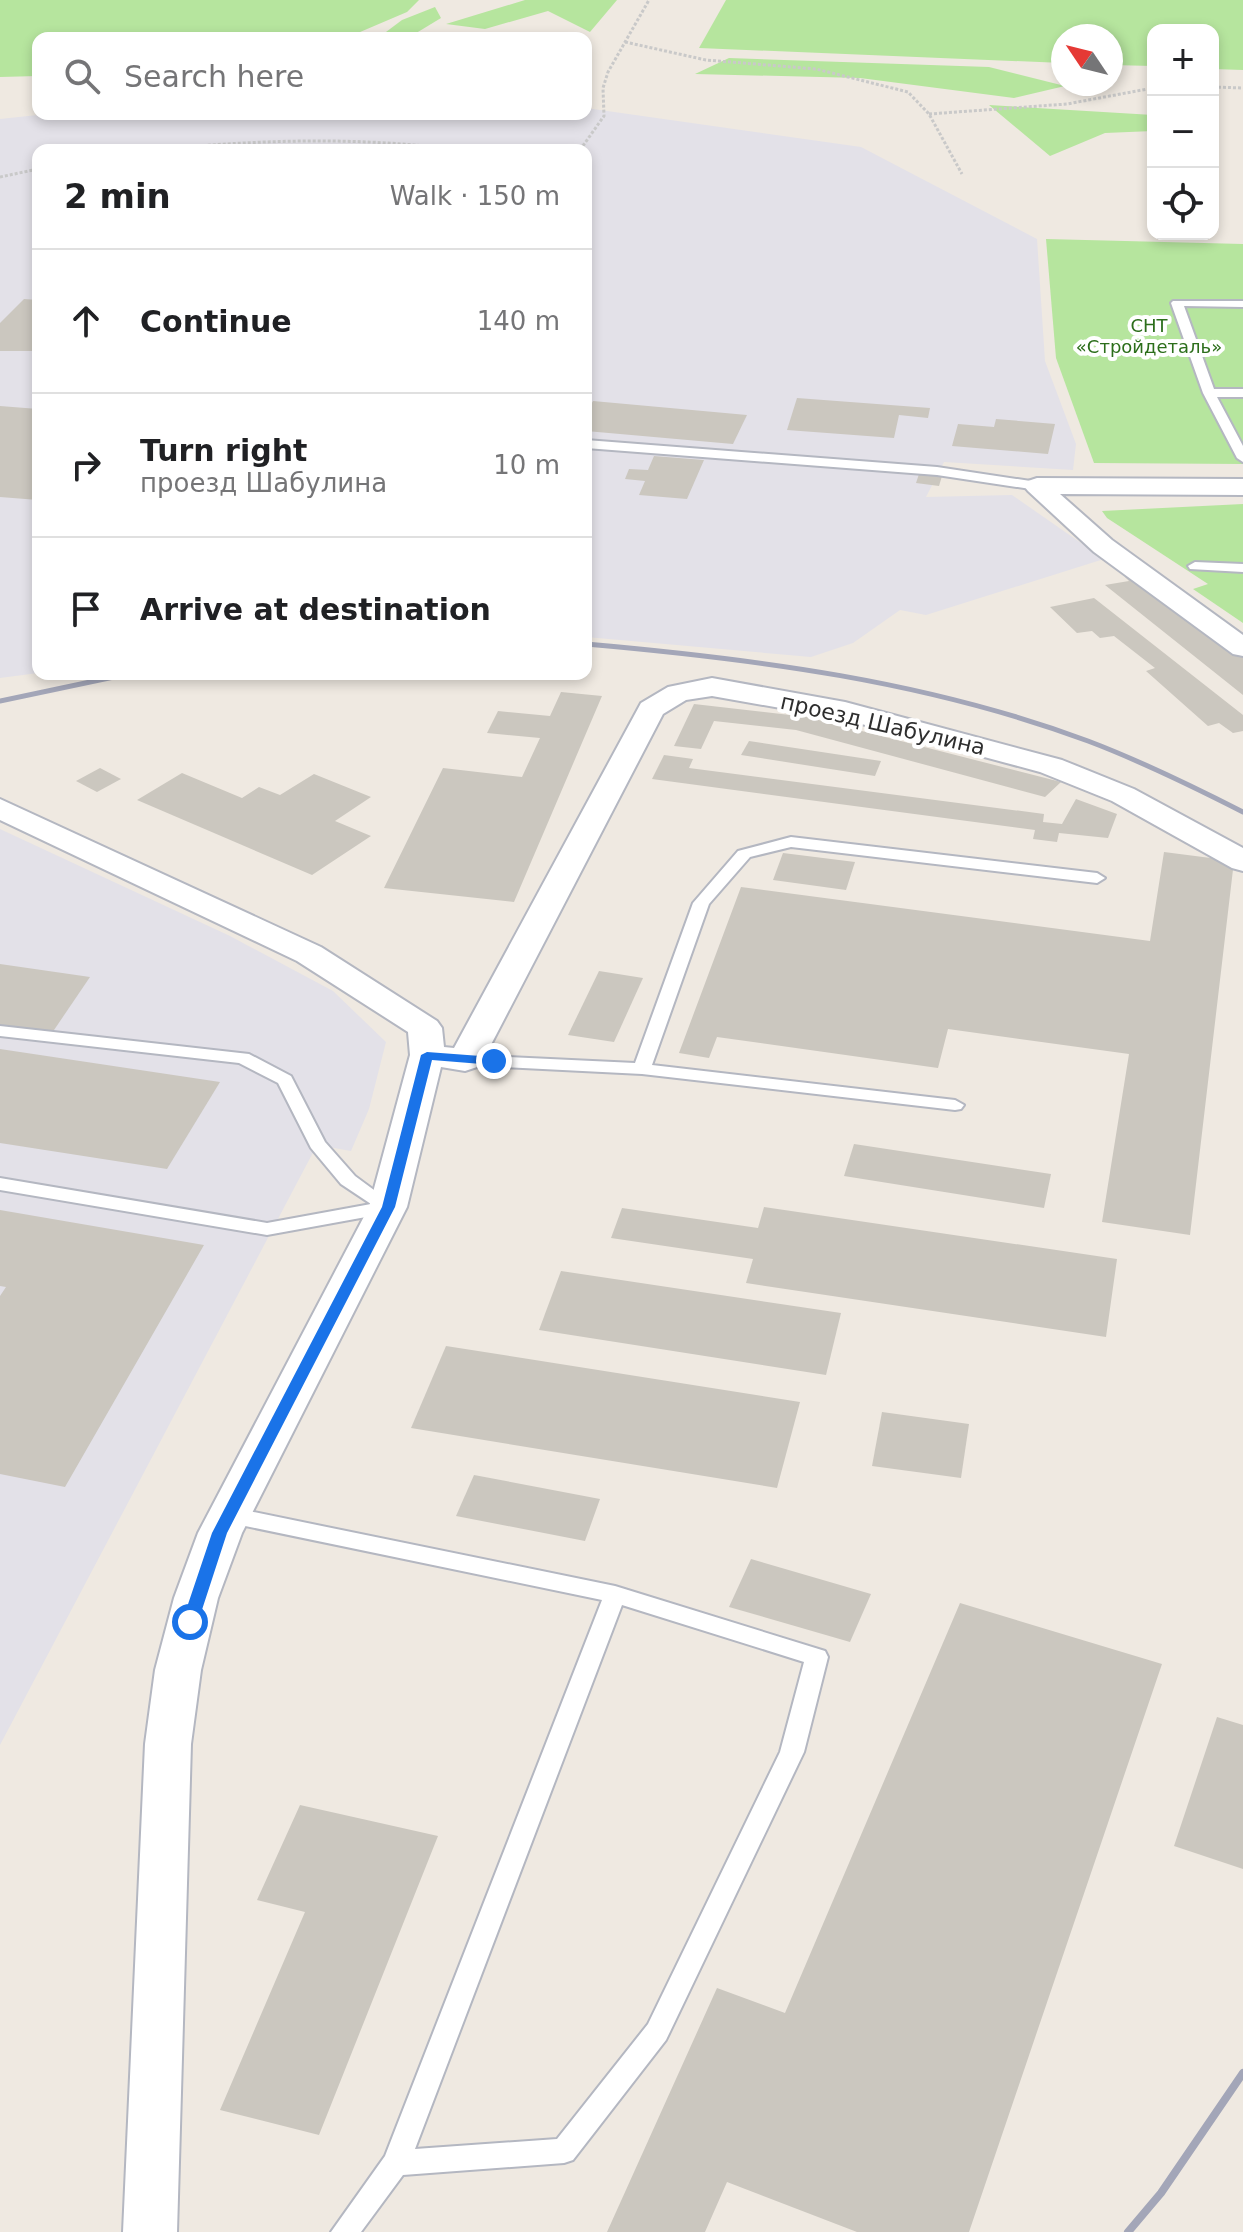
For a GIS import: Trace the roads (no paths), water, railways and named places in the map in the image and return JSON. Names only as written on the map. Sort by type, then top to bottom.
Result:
[{"type":"street","points":[[1037,486],[1243,487]]},
{"type":"street","points":[[1037,486],[1103,546],[1243,648]]},
{"type":"street","name":"проезд Шабулина","points":[[150,2232],[168,1744],[178,1670],[196,1598],[229,1515],[388,1207],[446,1058],[651,709],[678,693],[712,687],[845,711],[1051,766],[1123,795],[1243,861]]},
{"type":"street","points":[[0,808],[309,954],[425,1028],[446,1058]]},
{"type":"lane","points":[[1243,304],[1177,303],[1209,393],[1243,458]]},
{"type":"lane","points":[[1209,393],[1243,393]]},
{"type":"lane","points":[[592,444],[937,471],[1037,486]]},
{"type":"lane","points":[[1195,566],[1243,568]]},
{"type":"lane","points":[[642,1069],[701,903],[744,854],[791,842],[1097,878]]},
{"type":"lane","points":[[0,1031],[243,1058],[285,1080],[317,1144],[348,1180],[388,1207]]},
{"type":"lane","points":[[446,1058],[642,1069],[955,1105]]},
{"type":"lane","points":[[0,1184],[267,1229],[388,1207]]},
{"type":"lane","points":[[229,1515],[615,1594],[817,1657],[792,1752],[657,2032],[564,2151],[396,2163]]},
{"type":"lane","points":[[345,2232],[396,2163],[615,1594]]},
{"type":"railway","points":[[592,645],[777,665],[966,703],[1088,741],[1166,774],[1243,812]]},
{"type":"railway","points":[[0,701],[100,680]]},
{"type":"railway","points":[[1128,2232],[1161,2193],[1243,2073]]},
{"type":"park label","name":"СНТ «Стройдеталь»","points":[[1149,336]]}]
